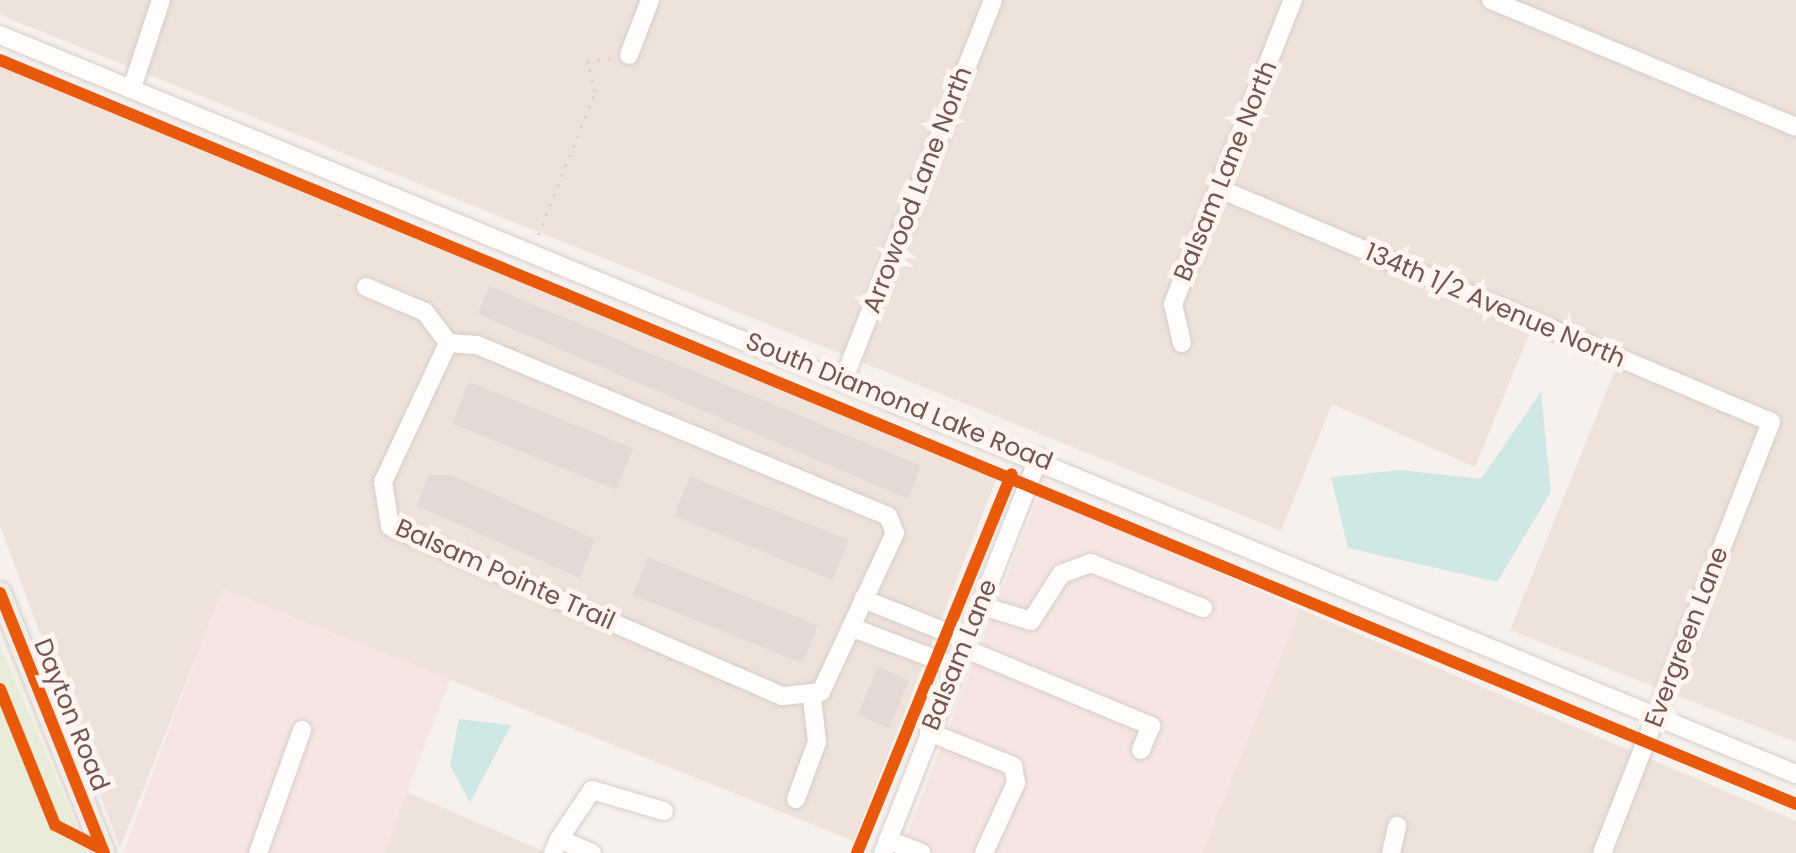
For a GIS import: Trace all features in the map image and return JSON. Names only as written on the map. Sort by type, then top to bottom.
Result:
[{"type":"main road","name":"Dayton Road","points":[[0,593],[104,853]]},
{"type":"street","points":[[132,88],[161,0]]},
{"type":"street","points":[[629,55],[650,0]]},
{"type":"street","name":"Arrowood Lane North","points":[[844,381],[993,0]]},
{"type":"street","name":"Balsam Lane North","points":[[1182,343],[1173,304],[1293,0]]},
{"type":"street","points":[[1492,0],[1796,128]]},
{"type":"street","name":"South Diamond Lake Road","points":[[0,35],[1039,458],[1796,774]]},
{"type":"street","name":"134th 1/2 Avenue North","points":[[1220,190],[1770,422]]},
{"type":"street","points":[[366,287],[425,312],[448,343],[477,345],[888,516],[895,533],[853,628],[812,697],[817,742],[796,799]]},
{"type":"street","name":"Balsam Pointe Trail","points":[[448,343],[383,482],[390,526],[782,696],[812,697]]},
{"type":"street","name":"Evergreen Lane","points":[[1602,853],[1770,422]]},
{"type":"street","name":"Balsam Lane","points":[[885,846],[1039,458]]},
{"type":"street","points":[[980,605],[1031,621],[1060,574],[1091,563],[1203,608]]},
{"type":"street","points":[[863,598],[1151,726],[1141,750]]},
{"type":"street","points":[[853,628],[956,667]]},
{"type":"street","points":[[258,853],[302,730]]},
{"type":"street","points":[[929,732],[1013,766],[1016,783],[984,853]]},
{"type":"street","points":[[592,853],[556,846],[592,790],[664,811]]},
{"type":"street","points":[[1391,853],[1397,826]]},
{"type":"street","points":[[885,846],[922,853]]},
{"type":"path","points":[[531,252],[595,92],[587,62],[629,55]]},
{"type":"shaded area","points":[[0,0],[1796,0],[1796,742],[1510,630],[1616,368],[1529,334],[1475,467],[1332,404],[1281,531],[0,15]]},
{"type":"shaded area","points":[[0,65],[998,475],[854,841],[223,589],[120,848],[0,526]]},
{"type":"shaded area","points":[[1040,492],[1300,609],[1202,853],[900,853]]},
{"type":"shaded area","points":[[222,589],[450,679],[384,853],[123,853]]},
{"type":"shaded area","points":[[1300,609],[1796,821],[1796,853],[1202,853]]},
{"type":"shaded area","points":[[407,792],[548,853],[384,853]]},
{"type":"green space","points":[[0,645],[88,853],[0,853]]},
{"type":"water","points":[[1541,392],[1551,492],[1497,582],[1348,548],[1331,477],[1401,470],[1481,479]]},
{"type":"water","points":[[459,719],[511,725],[470,803],[450,765]]},
{"type":"building","points":[[489,286],[921,466],[908,499],[478,314]]},
{"type":"building","points":[[469,382],[633,448],[616,490],[452,424]]},
{"type":"building","points":[[429,475],[451,475],[595,539],[580,578],[417,506]]},
{"type":"building","points":[[690,476],[849,540],[832,580],[674,516]]},
{"type":"building","points":[[648,557],[818,626],[802,664],[633,595]]},
{"type":"building","points":[[878,667],[909,680],[889,728],[858,715]]},
{"type":"cycle path","points":[[0,60],[1796,804]]},
{"type":"cycle path","points":[[857,853],[1012,474]]},
{"type":"cycle path","points":[[0,593],[104,853]]},
{"type":"cycle path","points":[[0,689],[55,825],[102,849]]}]
